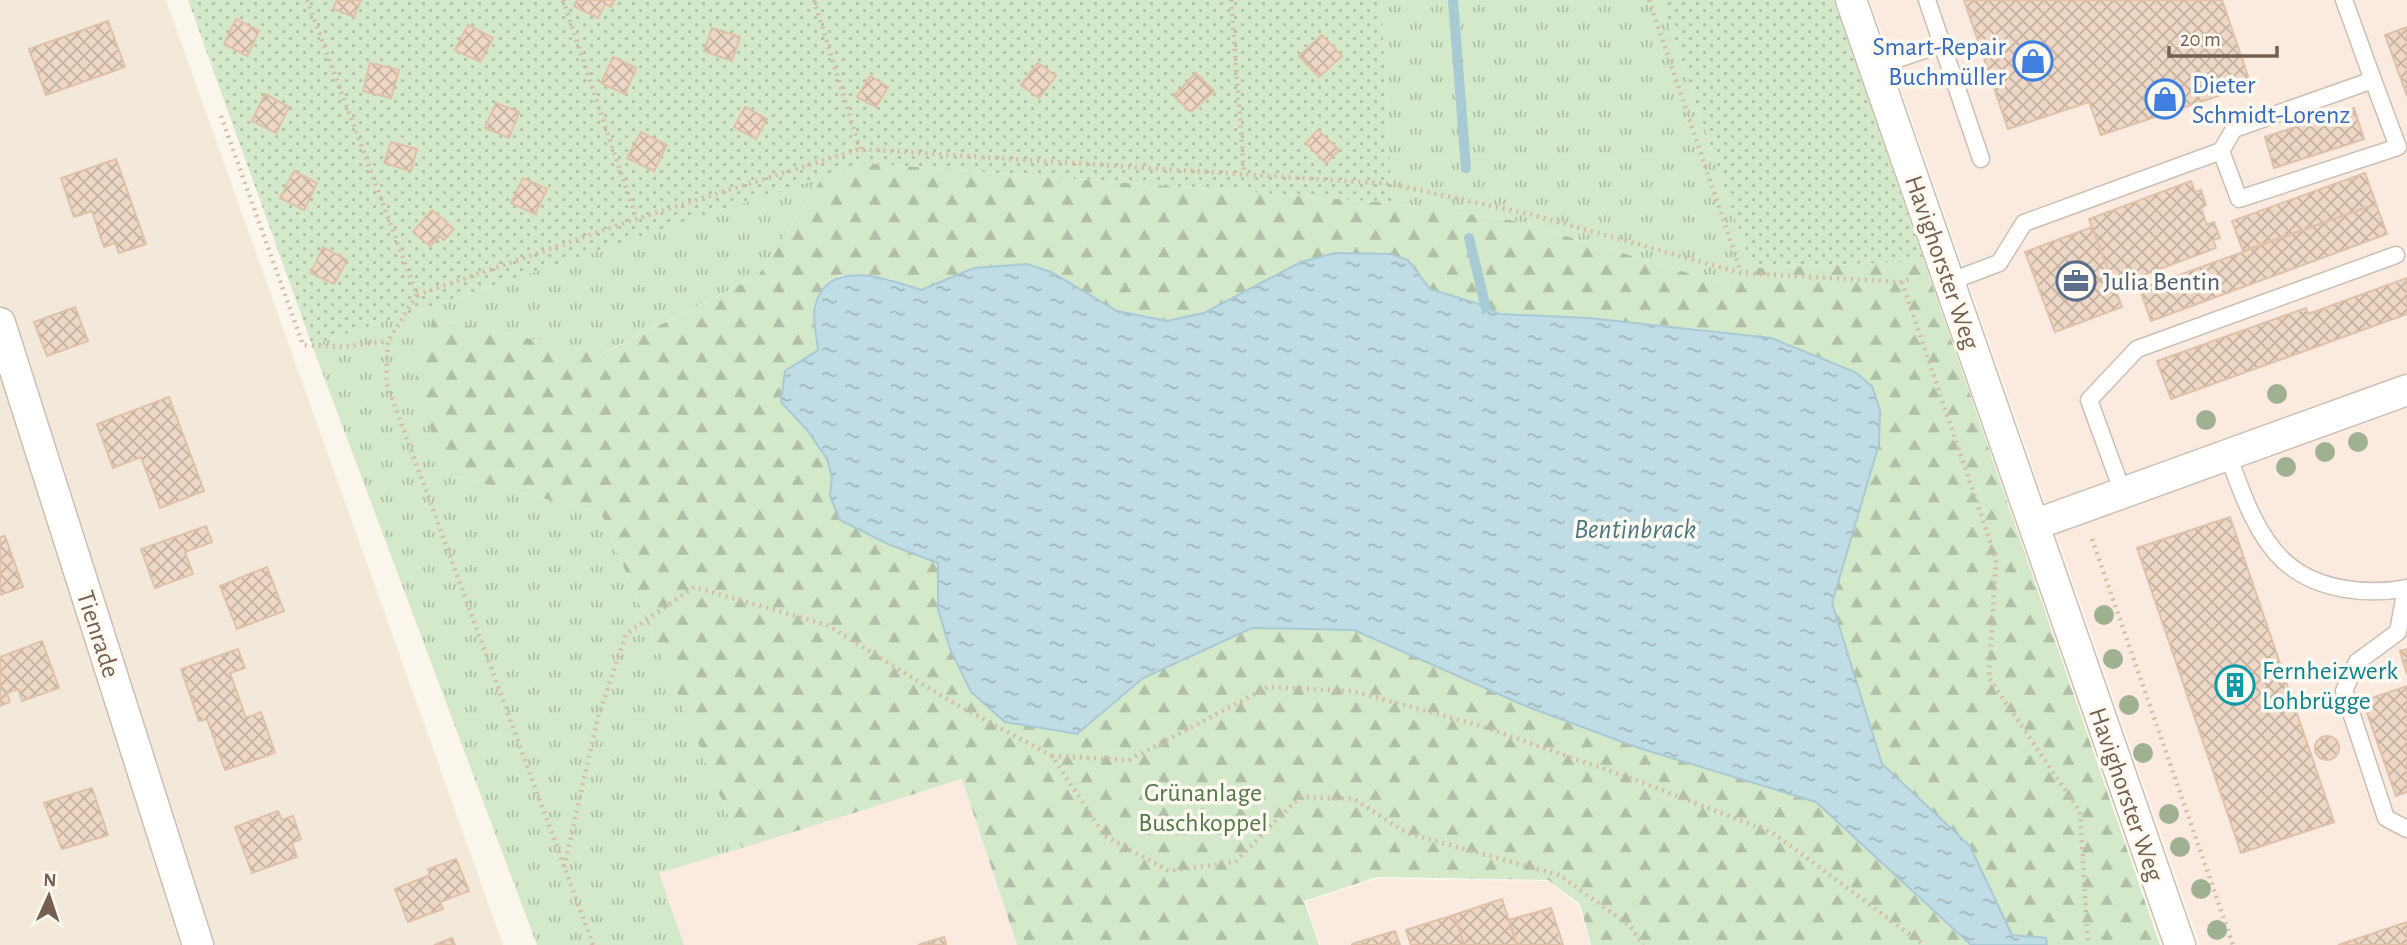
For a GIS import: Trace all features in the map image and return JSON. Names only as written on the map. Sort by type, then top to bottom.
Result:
[{"type":"street","name":"Havighorster Weg","points":[[1851,0],[2180,945]]},
{"type":"street","name":"Tienrade","points":[[0,323],[198,945]]},
{"type":"street","points":[[2034,525],[2407,390]]},
{"type":"lane","points":[[1927,0],[1981,159]]},
{"type":"lane","points":[[2221,151],[2239,199],[2398,147],[2344,0]]},
{"type":"lane","points":[[1874,67],[1942,44]]},
{"type":"lane","points":[[1947,274],[1999,263],[2024,223],[2221,151],[2234,129],[2373,80]]},
{"type":"lane","points":[[2123,493],[2089,400],[2137,348],[2396,255]]},
{"type":"lane","points":[[2228,455],[2241,492],[2259,527],[2284,561],[2325,585],[2382,593],[2407,588],[2398,632],[2357,663],[2344,691],[2386,818],[2407,829]]},
{"type":"path","points":[[307,0],[417,295]]},
{"type":"path","points":[[563,0],[636,219]]},
{"type":"path","points":[[814,0],[860,149]]},
{"type":"path","points":[[1231,0],[1244,173]]},
{"type":"path","points":[[1649,0],[1741,273]]},
{"type":"path","points":[[221,116],[303,345],[343,347],[388,341]]},
{"type":"path","points":[[593,945],[386,382],[388,341],[417,295],[636,219],[860,149],[1391,184],[1533,215],[1741,273],[1902,282],[1947,274]]},
{"type":"path","points":[[1902,282],[1996,559],[1989,678],[2080,812],[2088,945]]},
{"type":"path","points":[[2081,508],[2234,945]]},
{"type":"path","points":[[564,867],[598,717],[626,634],[694,587],[827,625],[950,701],[1052,757],[1129,761],[1268,687],[1352,691],[1478,725],[1633,779],[1773,833],[1924,945]]},
{"type":"path","points":[[1052,757],[1105,836],[1169,871],[1235,862],[1300,797],[1354,799],[1407,833],[1559,875],[1630,926],[1643,945]]},
{"type":"shaded area","points":[[0,0],[166,0],[503,945],[0,945]]},
{"type":"shaded area","points":[[1870,0],[2407,0],[2407,945],[2200,945]]},
{"type":"shaded area","points":[[962,779],[1017,945],[684,945],[659,873]]},
{"type":"shaded area","points":[[1378,879],[1548,881],[1578,905],[1590,945],[1320,945],[1306,902]]},
{"type":"green space","points":[[188,0],[1381,0],[1392,203],[867,163],[312,345]]},
{"type":"green space","points":[[1381,0],[1661,0],[1752,268],[1731,286],[1516,221],[1392,203]]},
{"type":"green space","points":[[1661,0],[1834,0],[1924,261],[1752,268]]},
{"type":"green space","name":"Grünanlage Buschkoppel","points":[[867,163],[1392,203],[1516,221],[1731,286],[1752,268],[1924,261],[2160,945],[2047,945],[2045,938],[2012,935],[1970,846],[1882,764],[1832,602],[1879,444],[1880,410],[1855,372],[1702,329],[1589,318],[1499,314],[1479,304],[1430,289],[1408,260],[1234,296],[1204,314],[1167,321],[1117,311],[1083,294],[974,268],[921,290],[888,278],[840,275],[814,308],[818,350],[785,371],[781,402],[807,430],[827,459],[832,478],[830,496],[840,520],[888,544],[938,563],[938,609],[1077,734],[1143,678],[1252,628],[1354,630],[1528,707],[1639,748],[1816,802],[1971,945],[1591,945],[1580,904],[1548,880],[1377,877],[1304,901],[1319,945],[1017,945],[962,779],[742,848],[601,513],[445,474],[415,380],[433,318],[602,354],[758,276],[823,177]]},
{"type":"green space","points":[[823,177],[758,276],[601,354],[433,318],[445,474],[601,513],[742,848],[659,873],[684,945],[537,945],[312,345]]},
{"type":"water","name":"Bentinbrack","points":[[1335,253],[1391,254],[1408,260],[1430,289],[1479,304],[1499,314],[1589,318],[1771,338],[1855,372],[1872,386],[1880,410],[1879,444],[1832,603],[1882,764],[1970,846],[2012,935],[2046,938],[2047,945],[1971,945],[1816,802],[1639,748],[1528,707],[1354,630],[1252,628],[1143,678],[1077,734],[1005,722],[971,692],[950,649],[938,609],[938,563],[888,544],[840,520],[830,496],[832,477],[827,459],[807,430],[781,402],[785,371],[818,350],[814,312],[821,291],[844,276],[875,277],[921,290],[974,268],[1027,264],[1051,272],[1117,311],[1167,321],[1204,313],[1301,262]]},
{"type":"building","points":[[337,0],[361,0],[354,17],[333,9]]},
{"type":"building","points":[[577,0],[615,0],[611,7],[605,4],[598,18],[574,6]]},
{"type":"building","points":[[1964,0],[2222,0],[2251,85],[2101,135],[2089,102],[2008,129]]},
{"type":"building","points":[[236,19],[259,31],[247,56],[224,44]]},
{"type":"building","points":[[108,21],[125,67],[46,95],[29,49]]},
{"type":"building","points":[[468,25],[493,38],[480,62],[455,50]]},
{"type":"building","points":[[2407,27],[2407,96],[2385,35]]},
{"type":"building","points":[[712,28],[740,37],[732,61],[704,51]]},
{"type":"building","points":[[1322,35],[1342,56],[1319,77],[1299,56]]},
{"type":"building","points":[[613,57],[636,68],[625,94],[601,83]]},
{"type":"building","points":[[370,63],[399,70],[391,98],[363,91]]},
{"type":"building","points":[[1038,63],[1056,76],[1039,98],[1021,85]]},
{"type":"building","points":[[1196,73],[1214,91],[1191,112],[1174,96]]},
{"type":"building","points":[[870,76],[888,87],[876,107],[857,97]]},
{"type":"building","points":[[265,94],[289,107],[276,133],[252,121]]},
{"type":"building","points":[[496,103],[519,112],[509,138],[485,128]]},
{"type":"building","points":[[745,107],[767,119],[756,139],[734,127]]},
{"type":"building","points":[[2354,108],[2364,139],[2274,168],[2265,137]]},
{"type":"building","points":[[1318,130],[1339,150],[1326,163],[1306,143]]},
{"type":"building","points":[[641,132],[667,145],[654,171],[627,158]]},
{"type":"building","points":[[391,142],[417,149],[411,171],[384,163]]},
{"type":"building","points":[[116,159],[146,244],[119,253],[115,243],[104,247],[92,211],[74,217],[61,178]]},
{"type":"building","points":[[294,171],[317,183],[304,210],[280,198]]},
{"type":"building","points":[[2365,173],[2376,204],[2243,251],[2232,221]]},
{"type":"building","points":[[523,178],[547,189],[535,214],[511,203]]},
{"type":"building","points":[[2191,181],[2195,192],[2201,190],[2206,205],[2201,208],[2207,225],[2214,222],[2220,238],[2213,240],[2216,248],[2114,286],[2089,219]]},
{"type":"building","points":[[2376,204],[2387,234],[2151,321],[2140,289]]},
{"type":"building","points":[[432,210],[454,229],[444,240],[440,236],[430,246],[413,232]]},
{"type":"building","points":[[2092,227],[2122,307],[2055,332],[2025,252]]},
{"type":"building","points":[[323,247],[347,260],[334,284],[311,273]]},
{"type":"building","points":[[2407,278],[2407,314],[2171,399],[2157,361],[2306,308],[2308,314]]},
{"type":"building","points":[[75,307],[88,341],[47,356],[34,322]]},
{"type":"building","points":[[169,397],[204,491],[160,508],[141,457],[113,468],[97,424]]},
{"type":"building","name":"Fernheizwerk Lohbrügge","points":[[2230,517],[2334,822],[2241,853],[2137,548]]},
{"type":"building","points":[[206,526],[212,542],[185,552],[193,574],[155,588],[141,549]]},
{"type":"building","points":[[5,536],[23,587],[0,595],[0,537]]},
{"type":"building","points":[[267,567],[284,611],[237,629],[220,586]]},
{"type":"building","points":[[42,641],[59,688],[22,701],[18,689],[7,693],[10,702],[0,706],[0,657]]},
{"type":"building","points":[[238,649],[245,668],[230,673],[246,718],[261,712],[275,753],[225,770],[207,719],[199,721],[181,669]]},
{"type":"building","points":[[2407,649],[2407,674],[2400,651]]},
{"type":"building","points":[[2407,686],[2407,792],[2396,796],[2363,701]]},
{"type":"building","points":[[2327,736],[2338,743],[2339,748],[2332,759],[2327,760],[2316,753],[2315,748],[2322,737]]},
{"type":"building","points":[[92,788],[108,835],[62,849],[44,803]]},
{"type":"building","points":[[278,811],[282,820],[293,816],[301,839],[292,843],[297,857],[252,873],[235,827]]},
{"type":"building","points":[[456,859],[469,891],[440,902],[443,909],[408,922],[395,889],[430,875],[428,869]]},
{"type":"building","points":[[1502,899],[1517,945],[1464,945],[1454,915]]},
{"type":"building","points":[[1551,908],[1563,945],[1517,945],[1509,920]]},
{"type":"building","points":[[1454,915],[1464,945],[1411,945],[1406,930]]},
{"type":"building","points":[[2407,922],[2407,945],[2338,945]]},
{"type":"building","points":[[1395,931],[1400,945],[1352,945],[1352,944]]},
{"type":"building","points":[[944,937],[946,945],[918,945]]},
{"type":"building","points":[[452,938],[455,945],[434,945]]},
{"type":"waterway","points":[[1453,0],[1466,168]]},
{"type":"waterway","points":[[1469,238],[1486,308]]},
{"type":"place","name":"Smart-Repair Buchmüller","points":[[2033,61]]},
{"type":"place","name":"Dieter Schmidt-Lorenz","points":[[2165,99]]},
{"type":"place","name":"Julia Bentin","points":[[2076,281]]},
{"type":"place","name":"Fernheizwerk Lohbrügge","points":[[2235,685]]}]
